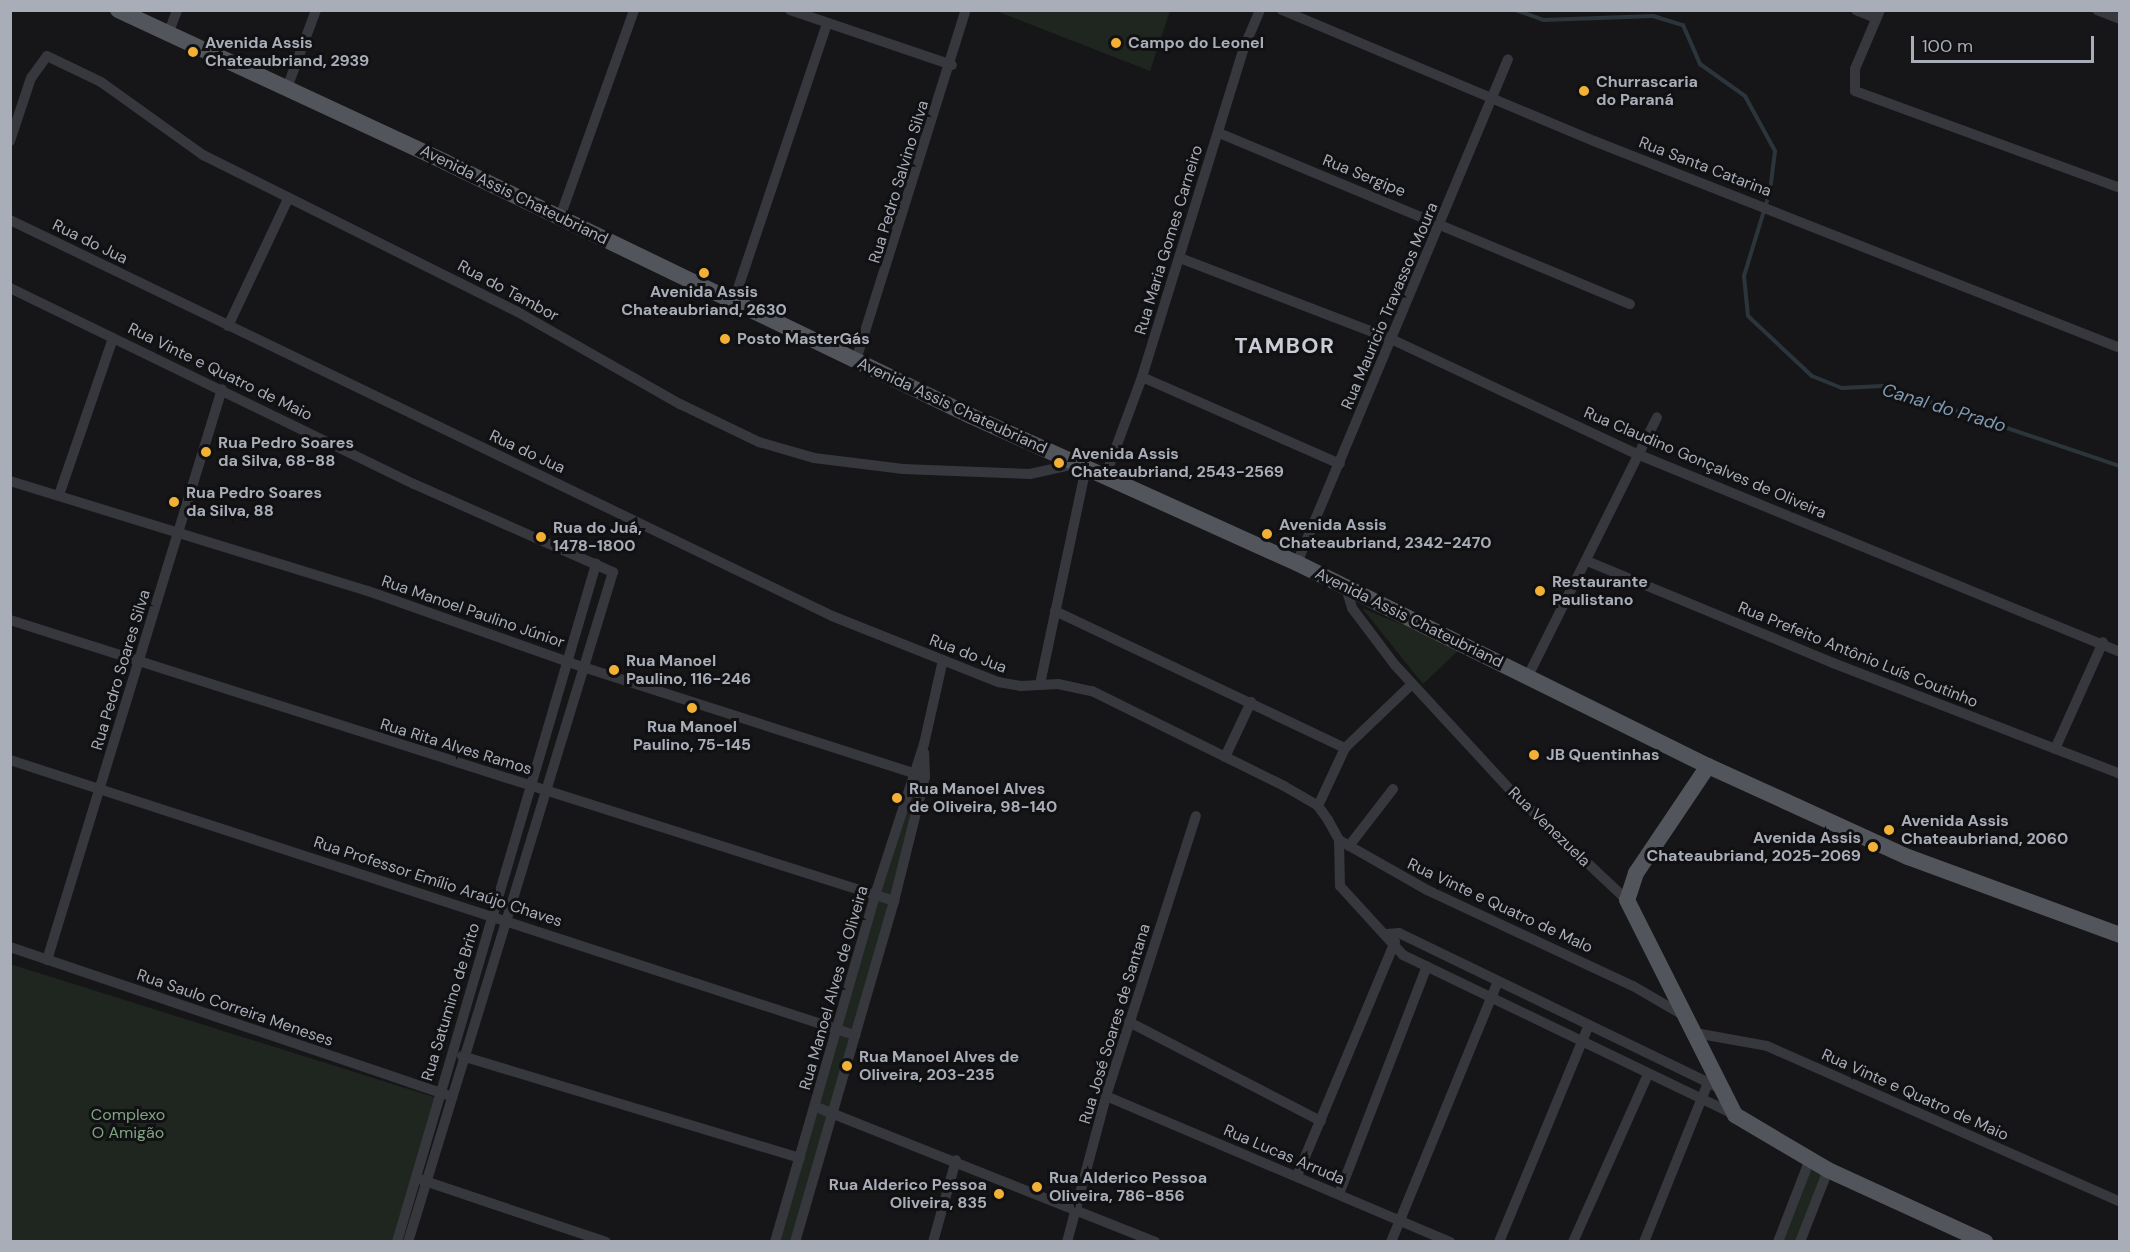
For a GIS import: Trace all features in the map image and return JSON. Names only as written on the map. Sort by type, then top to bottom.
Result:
[{"type":"main road","name":"Avenida Assis Chateubriand","points":[[118,10],[560,217],[1080,466],[1297,563],[1708,766],[1908,857],[2120,934]]},
{"type":"main road","points":[[1627,900],[1636,873],[1708,766]]},
{"type":"main road","name":"Rua Venezuela","points":[[1627,900],[1695,1033],[1714,1085],[1735,1115]]},
{"type":"main road","points":[[1735,1115],[1828,1170],[1985,1242]]},
{"type":"street","points":[[168,34],[177,10]]},
{"type":"street","points":[[286,88],[316,10]]},
{"type":"street","points":[[560,217],[634,10]]},
{"type":"street","points":[[790,10],[951,64]]},
{"type":"street","name":"Rua Pedro Salvino Silva","points":[[856,360],[951,64],[966,10]]},
{"type":"street","name":"Rua Maria Gomes Carneiro","points":[[1105,477],[1142,377],[1260,10]]},
{"type":"street","name":"Rua Santa Catarina","points":[[1282,10],[1491,98],[2120,348]]},
{"type":"street","points":[[1856,10],[1878,14],[1852,79],[1852,87],[1861,94],[2120,188]]},
{"type":"street","points":[[2097,10],[2120,19]]},
{"type":"street","points":[[734,300],[827,23]]},
{"type":"street","name":"Rua do Tambor","points":[[10,141],[31,78],[47,56],[102,82],[203,155],[516,311],[719,425],[784,451],[870,466],[925,470],[1030,474],[1080,466]]},
{"type":"street","name":"Rua Mauricio Travassos Moura","points":[[1297,563],[1390,339],[1442,223],[1508,59]]},
{"type":"street","name":"Rua Sergipe","points":[[1219,133],[1442,223],[1630,304]]},
{"type":"street","points":[[228,326],[288,199]]},
{"type":"street","name":"Rua do Jua","points":[[10,220],[832,616],[998,682],[1040,684],[1092,691],[1318,806]]},
{"type":"street","name":"Rua Claudino Gonçalves de Oliveira","points":[[1180,258],[1390,339],[1637,454],[2103,642],[2120,651]]},
{"type":"street","name":"Rua Vinte e Quatro de Maio","points":[[10,288],[222,388],[414,484],[613,572]]},
{"type":"street","points":[[58,495],[113,338]]},
{"type":"street","points":[[1142,377],[1340,464]]},
{"type":"street","name":"Rua Pedro Soares Silva","points":[[47,960],[101,790],[222,388]]},
{"type":"street","points":[[1528,676],[1657,417]]},
{"type":"street","points":[[1040,684],[1080,466]]},
{"type":"street","name":"Rua Manoel Paulino Júnior","points":[[10,481],[368,591],[583,667],[919,775]]},
{"type":"street","name":"Rua Prefeito Antônio Luís Coutinho","points":[[1587,561],[2120,774]]},
{"type":"street","name":"Rua Satumino de Brito","points":[[408,1242],[421,1180],[492,916],[596,564]]},
{"type":"street","name":"Rua Satumino de Brito","points":[[444,1094],[462,1056],[548,791],[613,572]]},
{"type":"street","name":"Rua Venezuela","points":[[1346,588],[1353,609],[1412,684],[1514,794],[1627,900]]},
{"type":"street","points":[[1055,611],[1346,748]]},
{"type":"street","name":"Rua Rita Alves Ramos","points":[[10,620],[139,663],[894,901]]},
{"type":"street","points":[[2055,749],[2103,642]]},
{"type":"street","name":"Rua Manoel Alves de Oliveira","points":[[795,1242],[894,901],[924,744],[943,660]]},
{"type":"street","points":[[1344,843],[1318,806],[1346,748],[1412,684]]},
{"type":"street","points":[[1225,757],[1251,702]]},
{"type":"street","name":"Rua Professor Emílio Araújo Chaves","points":[[10,760],[855,1035]]},
{"type":"street","name":"Rua Manoel Alves de Oliveira","points":[[775,1242],[816,1107],[875,895],[919,775]]},
{"type":"street","points":[[1393,789],[1344,843],[1340,886],[1387,934],[1392,946],[1427,966],[1581,1042],[1735,1115]]},
{"type":"street","name":"Rua José Soares de Santana","points":[[1068,1242],[1106,1096],[1196,816]]},
{"type":"street","name":"Rua Vinte e Quatro de Malo","points":[[1344,843],[1427,891],[1634,986],[1686,1017]]},
{"type":"street","points":[[1387,934],[1399,933],[1714,1085],[1703,1100],[1644,1242]]},
{"type":"street","points":[[1297,1176],[1399,933]]},
{"type":"street","name":"Rua Saulo Correira Meneses","points":[[10,947],[444,1094]]},
{"type":"street","points":[[1339,1194],[1427,966]]},
{"type":"street","points":[[1391,1242],[1498,981]]},
{"type":"street","points":[[1130,1022],[1321,1121]]},
{"type":"street","points":[[1499,1242],[1589,1024]]},
{"type":"street","name":"Rua Vinte e Quatro de Maio","points":[[1695,1033],[1767,1046],[2119,1202]]},
{"type":"street","points":[[462,1056],[800,1158]]},
{"type":"street","points":[[1573,1242],[1648,1074]]},
{"type":"street","name":"Rua Lucas Arruda","points":[[1106,1096],[1450,1242]]},
{"type":"street","points":[[816,1107],[1078,1208],[1155,1242]]},
{"type":"street","points":[[1778,1242],[1810,1159]]},
{"type":"street","points":[[933,1242],[956,1160]]},
{"type":"street","points":[[1800,1242],[1828,1170]]},
{"type":"street","points":[[421,1180],[606,1242]]},
{"type":"street","name":"Rua Satumino de Brito","points":[[397,1242],[421,1180]]},
{"type":"green space","name":"Campo do Leonel","points":[[1170,10],[1150,71],[996,11]]},
{"type":"green space","points":[[1362,608],[1460,649],[1423,684]]},
{"type":"green space","points":[[916,777],[922,778],[892,895],[876,891]]},
{"type":"green space","points":[[877,897],[890,902],[854,1029],[841,1026]]},
{"type":"green space","name":"Complexo O Amigão","points":[[10,964],[437,1098],[397,1241],[11,1241]]},
{"type":"green space","points":[[839,1033],[852,1037],[831,1109],[819,1104]]},
{"type":"green space","points":[[818,1111],[830,1115],[792,1241],[779,1242]]},
{"type":"green space","points":[[1813,1164],[1824,1172],[1796,1241],[1782,1242]]},
{"type":"waterway","name":"Canal do Prado","points":[[1516,10],[1543,20],[1653,16],[1683,25],[1700,64],[1745,96],[1775,151],[1770,191],[1744,276],[1748,316],[1812,376],[1842,388],[1882,386],[2120,466]]},
{"type":"place","name":"Campo do Leonel","points":[[1116,43]]},
{"type":"place","name":"Avenida Assis Chateaubriand, 2939","points":[[193,52]]},
{"type":"place","name":"Churrascaria do Paraná","points":[[1584,91]]},
{"type":"place","name":"Avenida Assis Chateaubriand, 2630","points":[[704,273]]},
{"type":"place","name":"Posto MasterGás","points":[[725,339]]},
{"type":"place","name":"Rua Pedro Soares da Silva, 68-88","points":[[206,452]]},
{"type":"place","name":"Avenida Assis Chateaubriand, 2543-2569","points":[[1059,463]]},
{"type":"place","name":"Rua Pedro Soares da Silva, 88","points":[[174,502]]},
{"type":"place","name":"Avenida Assis Chateaubriand, 2342-2470","points":[[1267,534]]},
{"type":"place","name":"Rua do Juá, 1478-1800","points":[[541,537]]},
{"type":"place","name":"Restaurante Paulistano","points":[[1540,591]]},
{"type":"place","name":"Rua Manoel Paulino, 116-246","points":[[614,670]]},
{"type":"place","name":"Rua Manoel Paulino, 75-145","points":[[692,708]]},
{"type":"place","name":"JB Quentinhas","points":[[1534,755]]},
{"type":"place","name":"Rua Manoel Alves de Oliveira, 98-140","points":[[897,798]]},
{"type":"place","name":"Avenida Assis Chateaubriand, 2060","points":[[1889,830]]},
{"type":"place","name":"Avenida Assis Chateaubriand, 2025-2069","points":[[1873,847]]},
{"type":"place","name":"Rua Manoel Alves de Oliveira, 203-235","points":[[847,1066]]},
{"type":"place","name":"Rua Alderico Pessoa Oliveira, 786-856","points":[[1037,1187]]},
{"type":"place","name":"Rua Alderico Pessoa Oliveira, 835","points":[[999,1194]]},
{"type":"district","name":"TAMBOR","points":[[1285,346]]}]
